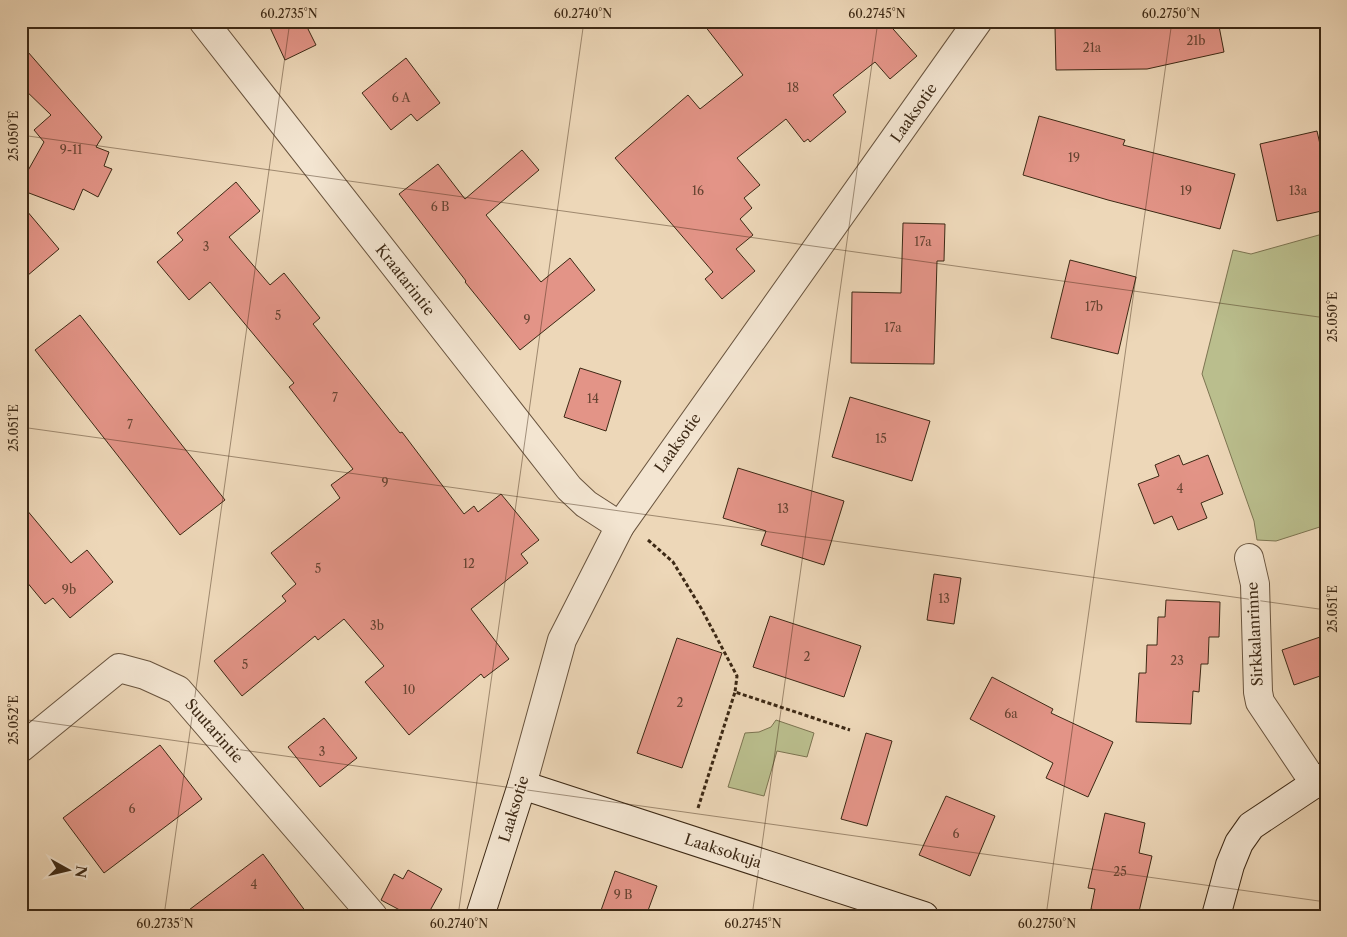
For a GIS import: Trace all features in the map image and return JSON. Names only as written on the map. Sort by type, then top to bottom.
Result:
[{"type":"street","name":"Kraatarintie","points":[[203,21],[569,488],[586,504],[620,526]]},
{"type":"street","name":"Laaksotie","points":[[480,916],[522,786],[562,640],[620,526],[710,397],[870,176],[978,21]]},
{"type":"street","name":"Sirkkalanrinne","points":[[1249,558],[1255,584],[1258,692],[1260,702],[1320,780]]},
{"type":"street","name":"Suutarintie","points":[[21,748],[119,668],[145,675],[178,690],[373,916]]},
{"type":"street","points":[[1216,916],[1230,865],[1239,843],[1251,826],[1320,780]]},
{"type":"street","name":"Laaksokuja","points":[[522,786],[924,916]]},
{"type":"path","points":[[647,539],[673,562],[701,608],[736,676],[736,692],[696,814]]},
{"type":"path","points":[[736,692],[850,730]]},
{"type":"green space","points":[[1326,233],[1326,525],[1276,541],[1257,540],[1254,521],[1202,374],[1233,250],[1251,254]]},
{"type":"green space","points":[[776,720],[814,733],[807,757],[777,751],[764,796],[728,787],[745,733],[759,732],[771,727]]},
{"type":"building","points":[[267,21],[304,21],[316,45],[285,60]]},
{"type":"building","points":[[701,21],[886,21],[917,56],[890,79],[875,62],[833,95],[846,112],[810,142],[808,139],[804,142],[786,119],[737,158],[760,185],[744,198],[752,208],[740,219],[753,235],[736,249],[755,271],[722,299],[705,279],[713,272],[615,158],[688,95],[700,109],[743,75]]},
{"type":"building","points":[[1167,21],[1218,21],[1224,52],[1147,69],[1056,70],[1055,27],[1168,25]]},
{"type":"building","points":[[21,44],[102,137],[96,147],[109,152],[104,166],[112,169],[98,197],[83,189],[74,210],[21,190],[21,183],[44,142],[34,130],[51,115],[21,86]]},
{"type":"building","points":[[406,58],[440,103],[417,121],[411,114],[391,130],[362,93]]},
{"type":"building","points":[[1039,116],[1125,140],[1123,145],[1235,174],[1220,229],[1108,200],[1023,175]]},
{"type":"building","points":[[1317,131],[1326,171],[1326,210],[1277,221],[1260,144]]},
{"type":"building","points":[[522,150],[539,170],[486,215],[541,282],[570,258],[595,290],[520,350],[465,282],[399,194],[438,164],[465,199]]},
{"type":"building","points":[[236,182],[260,211],[229,237],[270,285],[284,273],[320,318],[313,324],[400,433],[402,432],[464,514],[474,506],[478,512],[501,494],[539,540],[521,554],[528,563],[471,609],[509,659],[484,678],[481,674],[409,735],[365,682],[384,666],[344,619],[318,640],[315,636],[242,696],[214,661],[286,601],[282,596],[296,584],[271,553],[340,498],[331,485],[353,469],[289,387],[294,383],[210,282],[189,300],[157,262],[183,240],[177,233]]},
{"type":"building","points":[[21,204],[59,249],[21,281]]},
{"type":"building","points":[[903,223],[945,224],[944,261],[937,261],[934,364],[851,363],[852,292],[901,293]]},
{"type":"building","points":[[1070,260],[1136,277],[1118,354],[1051,338]]},
{"type":"building","points":[[80,315],[225,500],[180,535],[35,350]]},
{"type":"building","points":[[580,368],[621,381],[606,431],[564,417]]},
{"type":"building","points":[[850,397],[930,421],[912,481],[832,457]]},
{"type":"building","points":[[1179,455],[1183,465],[1208,455],[1223,494],[1201,503],[1207,518],[1178,530],[1172,516],[1154,524],[1138,484],[1159,476],[1155,465]]},
{"type":"building","points":[[738,468],[844,501],[824,565],[761,545],[766,531],[723,518]]},
{"type":"building","points":[[21,503],[71,563],[87,550],[113,582],[70,618],[53,598],[45,604],[21,575]]},
{"type":"building","points":[[934,574],[961,578],[954,624],[927,620]]},
{"type":"building","points":[[1166,600],[1220,602],[1219,637],[1209,637],[1208,664],[1201,664],[1199,692],[1193,691],[1191,724],[1136,722],[1139,673],[1146,673],[1147,645],[1157,645],[1158,617],[1165,617]]},
{"type":"building","points":[[770,616],[861,646],[844,697],[753,667]]},
{"type":"building","points":[[1326,635],[1326,674],[1294,685],[1282,650]]},
{"type":"building","points":[[677,638],[722,653],[682,768],[637,753]]},
{"type":"building","points":[[992,677],[1053,709],[1051,713],[1113,742],[1088,797],[1046,778],[1053,763],[970,719]]},
{"type":"building","points":[[324,718],[357,758],[320,787],[288,747]]},
{"type":"building","points":[[866,733],[892,741],[867,826],[841,819]]},
{"type":"building","points":[[160,745],[202,799],[104,873],[63,818]]},
{"type":"building","points":[[946,796],[995,816],[970,876],[919,855]]},
{"type":"building","points":[[1105,813],[1145,823],[1139,853],[1152,856],[1138,916],[1119,916],[1091,909],[1095,889],[1088,888]]},
{"type":"building","points":[[263,854],[309,916],[181,916]]},
{"type":"building","points":[[408,870],[442,889],[427,916],[411,916],[381,900],[394,874],[403,879]]},
{"type":"building","points":[[615,871],[657,886],[646,916],[599,916]]}]
